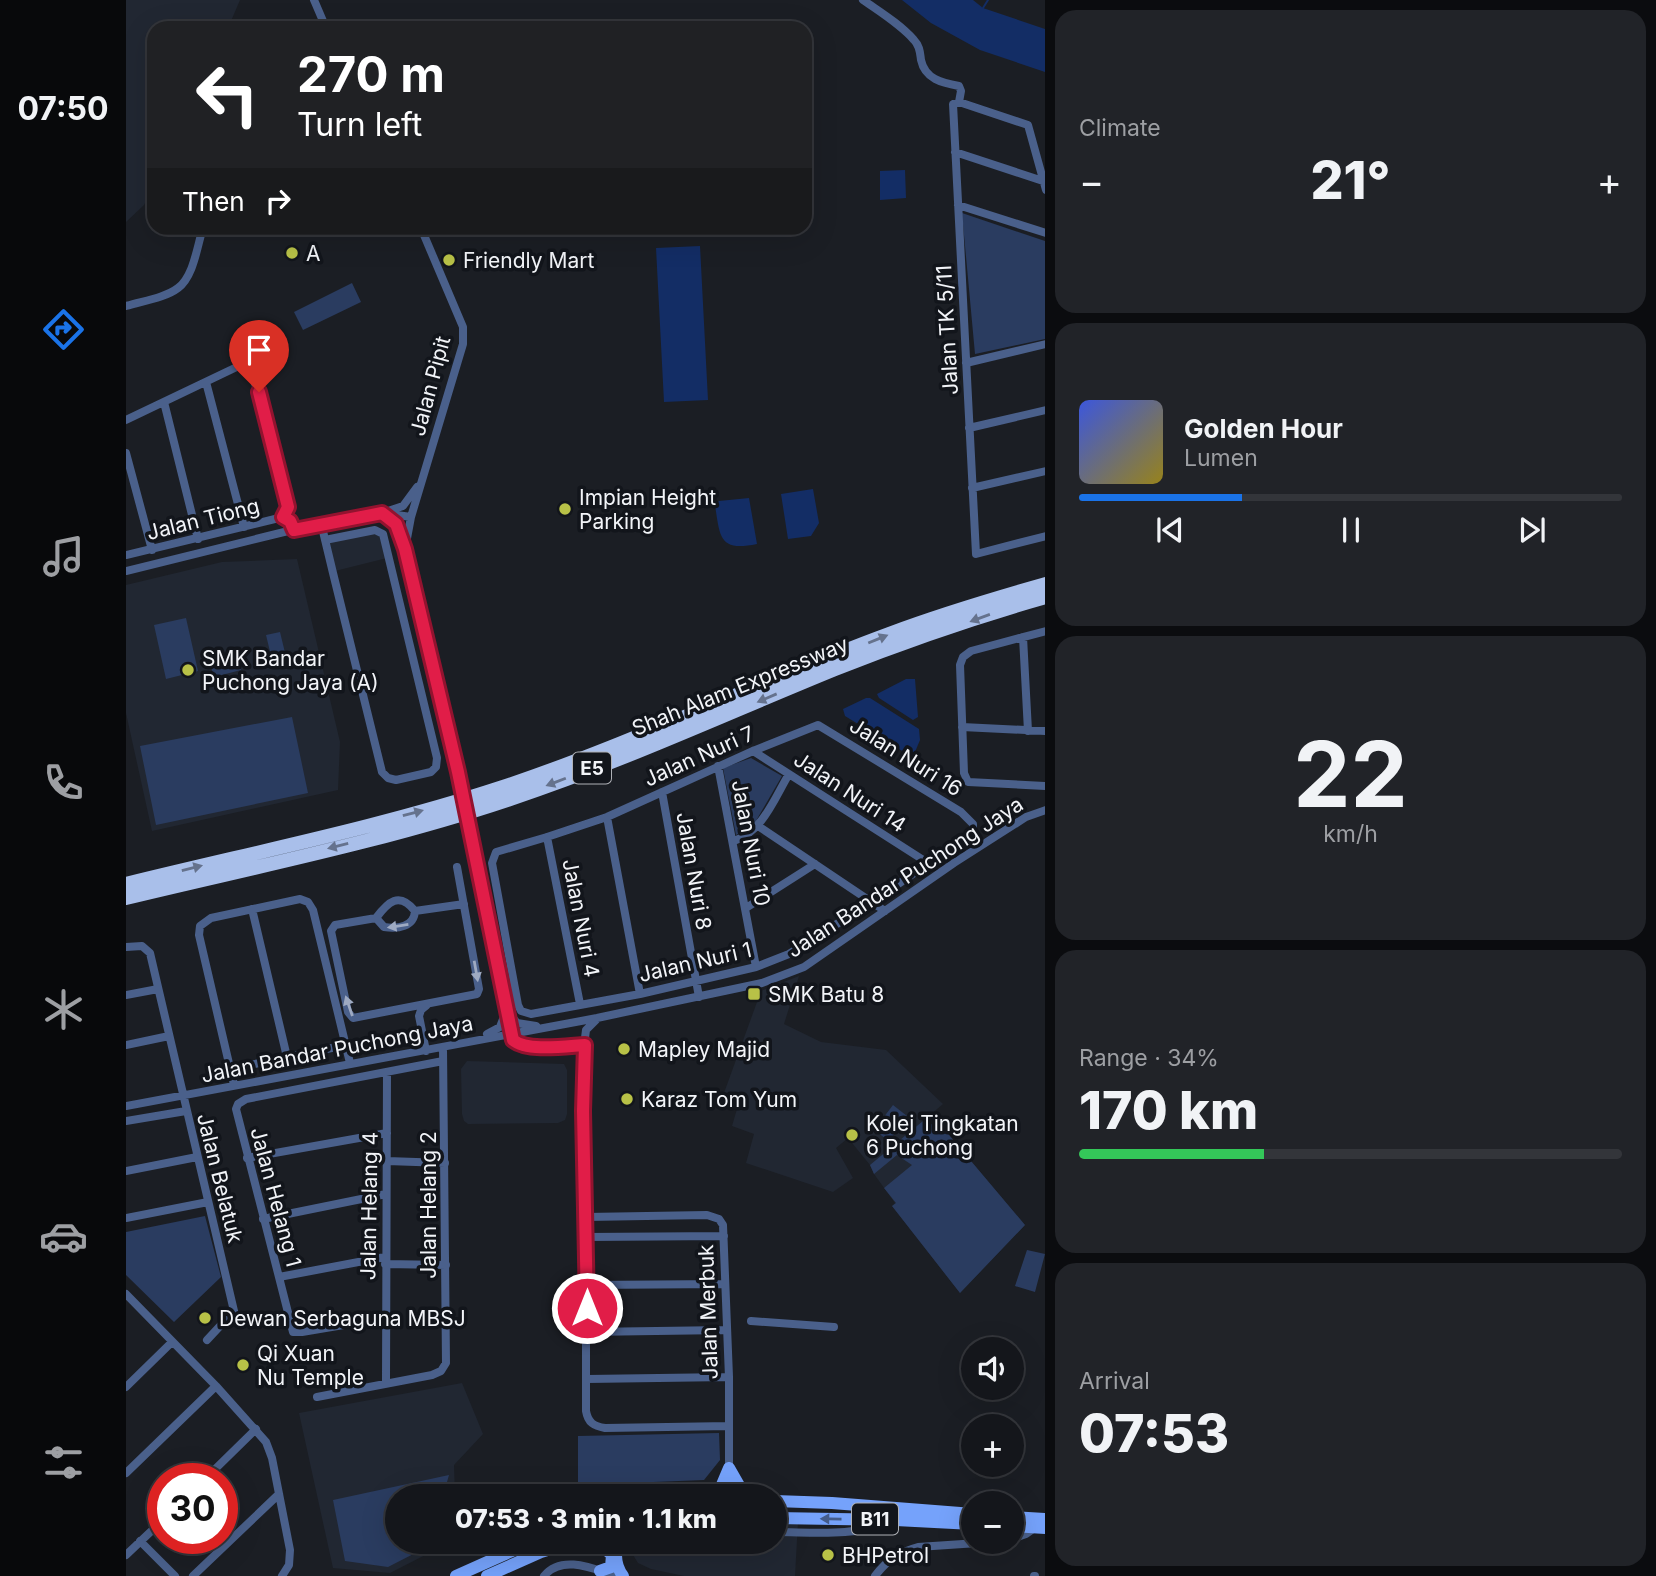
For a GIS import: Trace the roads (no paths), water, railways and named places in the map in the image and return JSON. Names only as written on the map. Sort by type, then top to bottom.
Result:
[{"type":"highway","name":"Shah Alam Expressway","points":[[126,884],[413,814],[500,788],[590,755],[888,635],[1045,584]]},
{"type":"highway","name":"Shah Alam Expressway","points":[[126,898],[422,826],[512,799],[698,727],[836,668],[1045,597]]},
{"type":"main road","points":[[722,1484],[729,1468]]},
{"type":"main road","points":[[729,1468],[738,1484]]},
{"type":"main road","name":"B11","points":[[787,1502],[961,1513]]},
{"type":"main road","name":"B11","points":[[787,1517],[961,1523]]},
{"type":"main road","points":[[1024,1520],[1042,1525]]},
{"type":"main road","points":[[1024,1526],[1042,1525]]},
{"type":"main road","points":[[456,1576],[505,1554]]},
{"type":"main road","points":[[487,1576],[536,1554]]},
{"type":"main road","points":[[600,1571],[611,1567],[610,1554]]},
{"type":"main road","points":[[616,1554],[616,1563],[623,1576]]},
{"type":"street","points":[[314,0],[323,21]]},
{"type":"street","points":[[863,0],[915,41],[928,74],[941,82],[959,86],[961,91],[956,103],[1028,125],[1044,186]]},
{"type":"street","name":"Jalan TK 5/11","points":[[956,103],[955,152],[975,554],[1045,536]]},
{"type":"street","points":[[955,152],[1044,186]]},
{"type":"street","points":[[958,205],[1045,233]]},
{"type":"street","points":[[126,306],[168,293],[181,285],[189,271],[201,235]]},
{"type":"street","name":"Jalan Pipit","points":[[424,235],[463,327],[463,344],[411,517],[405,549],[458,772],[511,1034]]},
{"type":"street","points":[[966,363],[1045,344]]},
{"type":"street","points":[[126,420],[243,364],[252,366],[288,507],[284,515],[294,530]]},
{"type":"street","points":[[206,382],[244,527]]},
{"type":"street","points":[[164,402],[198,538]]},
{"type":"street","points":[[969,428],[1045,410]]},
{"type":"street","points":[[126,453],[152,550]]},
{"type":"street","points":[[972,488],[1045,471]]},
{"type":"street","points":[[126,571],[321,523],[382,513],[402,506],[424,476]]},
{"type":"street","points":[[382,513],[411,517]]},
{"type":"street","points":[[382,513],[396,524],[405,549]]},
{"type":"street","name":"Jalan Tiong","points":[[126,555],[284,515]]},
{"type":"street","points":[[321,523],[325,540],[382,772],[387,779],[396,780],[431,772],[436,767],[437,758],[383,534],[378,530],[325,540]]},
{"type":"street","points":[[1045,631],[971,651],[962,657],[960,665],[964,773],[968,782],[1045,786]]},
{"type":"street","points":[[1023,637],[1028,731]]},
{"type":"street","name":"Jalan Nuri 16","points":[[808,727],[822,726],[961,812],[973,824],[973,833]]},
{"type":"street","name":"Jalan Nuri 7","points":[[518,1005],[492,863],[496,852],[607,817],[808,727]]},
{"type":"street","points":[[962,727],[1045,732]]},
{"type":"street","name":"Jalan Nuri 14","points":[[753,751],[928,863]]},
{"type":"street","name":"Jalan Nuri 10","points":[[718,766],[756,967]]},
{"type":"street","points":[[734,841],[747,836],[758,826],[789,774]]},
{"type":"street","name":"Jalan Nuri 8","points":[[662,792],[699,997]]},
{"type":"street","name":"Jalan Bandar Puchong Jaya","points":[[126,1106],[597,1018],[762,983],[804,967],[1026,817],[1045,810]]},
{"type":"street","points":[[607,817],[640,994]]},
{"type":"street","points":[[758,826],[885,911]]},
{"type":"street","name":"Jalan Nuri 1","points":[[518,1005],[521,1011],[531,1014],[640,994],[756,967],[789,954],[872,902],[973,833]]},
{"type":"street","name":"Jalan Nuri 4","points":[[547,838],[580,1004]]},
{"type":"street","points":[[746,908],[815,864]]},
{"type":"street","points":[[376,918],[384,927],[396,928],[411,924],[415,911],[410,904],[396,900],[387,903],[376,918],[335,925],[331,931],[348,1012],[353,1018],[477,994],[479,989],[457,867]]},
{"type":"street","points":[[234,1085],[199,931],[206,920],[252,909],[300,900],[311,905],[350,1063]]},
{"type":"street","points":[[415,911],[464,904]]},
{"type":"street","points":[[252,909],[288,1057]]},
{"type":"street","name":"Jalan Belatuk","points":[[129,946],[142,946],[150,953],[234,1311],[207,1340]]},
{"type":"street","points":[[126,995],[158,989]]},
{"type":"street","points":[[426,1006],[419,1016],[426,1051]]},
{"type":"street","points":[[506,1008],[517,1023],[549,1027]]},
{"type":"street","points":[[447,1047],[496,1031],[504,1020],[506,1008]]},
{"type":"street","points":[[408,1009],[419,1016]]},
{"type":"street","points":[[597,1018],[586,1030],[583,1111],[588,1420],[593,1425],[606,1428],[729,1426]]},
{"type":"street","points":[[511,1034],[513,1040],[523,1046],[585,1045]]},
{"type":"street","points":[[126,1045],[169,1036]]},
{"type":"street","points":[[230,1069],[346,1045]]},
{"type":"street","name":"Jalan Helang 2","points":[[386,1383],[437,1373],[446,1363],[443,1061],[447,1047]]},
{"type":"street","name":"Jalan Helang 1","points":[[385,1318],[293,1332],[236,1114],[238,1104],[246,1099],[443,1061]]},
{"type":"street","name":"Jalan Helang 4","points":[[386,1383],[387,1072]]},
{"type":"street","points":[[126,1121],[186,1111]]},
{"type":"street","points":[[247,1158],[387,1133]]},
{"type":"street","points":[[126,1171],[197,1157]]},
{"type":"street","points":[[387,1161],[445,1163]]},
{"type":"street","points":[[263,1219],[386,1194]]},
{"type":"street","points":[[126,1218],[208,1202]]},
{"type":"street","name":"Jalan Merbuk","points":[[586,1217],[712,1216],[722,1222],[729,1377],[729,1484]]},
{"type":"street","points":[[587,1237],[723,1236]]},
{"type":"street","points":[[279,1277],[385,1261],[446,1265]]},
{"type":"street","points":[[587,1285],[724,1284]]},
{"type":"street","points":[[127,1298],[216,1386],[256,1429],[270,1449],[290,1557],[289,1565],[282,1576]]},
{"type":"street","points":[[751,1321],[834,1327]]},
{"type":"street","points":[[586,1332],[726,1330]]},
{"type":"street","points":[[126,1387],[172,1342]]},
{"type":"street","points":[[587,1379],[729,1377]]},
{"type":"street","points":[[317,1397],[386,1383]]},
{"type":"street","points":[[126,1473],[216,1386]]},
{"type":"street","points":[[221,1463],[256,1429]]},
{"type":"street","points":[[193,1576],[279,1494]]},
{"type":"street","points":[[787,1532],[869,1530],[896,1520]]},
{"type":"street","points":[[1024,1535],[1042,1525]]},
{"type":"street","points":[[126,1555],[147,1535]]},
{"type":"street","points":[[140,1541],[176,1576]]},
{"type":"street","points":[[875,1576],[889,1560],[907,1549],[961,1544]]},
{"type":"street","points":[[544,1576],[552,1567],[565,1564],[616,1576]]},
{"type":"waterway","points":[[983,8],[988,0]]},
{"type":"place","name":"A","points":[[292,253]]},
{"type":"place","name":"Friendly Mart","points":[[449,260]]},
{"type":"place","name":"Impian Height Parking","points":[[565,509]]},
{"type":"place","name":"SMK Bandar Puchong Jaya (A)","points":[[188,670]]},
{"type":"place","name":"SMK Batu 8","points":[[754,994]]},
{"type":"place","name":"Mapley Majid","points":[[624,1049]]},
{"type":"place","name":"Karaz Tom Yum","points":[[627,1099]]},
{"type":"place","name":"Kolej Tingkatan 6 Puchong","points":[[852,1135]]},
{"type":"place","name":"Dewan Serbaguna MBSJ","points":[[205,1318]]},
{"type":"place","name":"Qi Xuan Nu Temple","points":[[243,1365]]},
{"type":"place","name":"BHPetrol","points":[[828,1555]]}]
